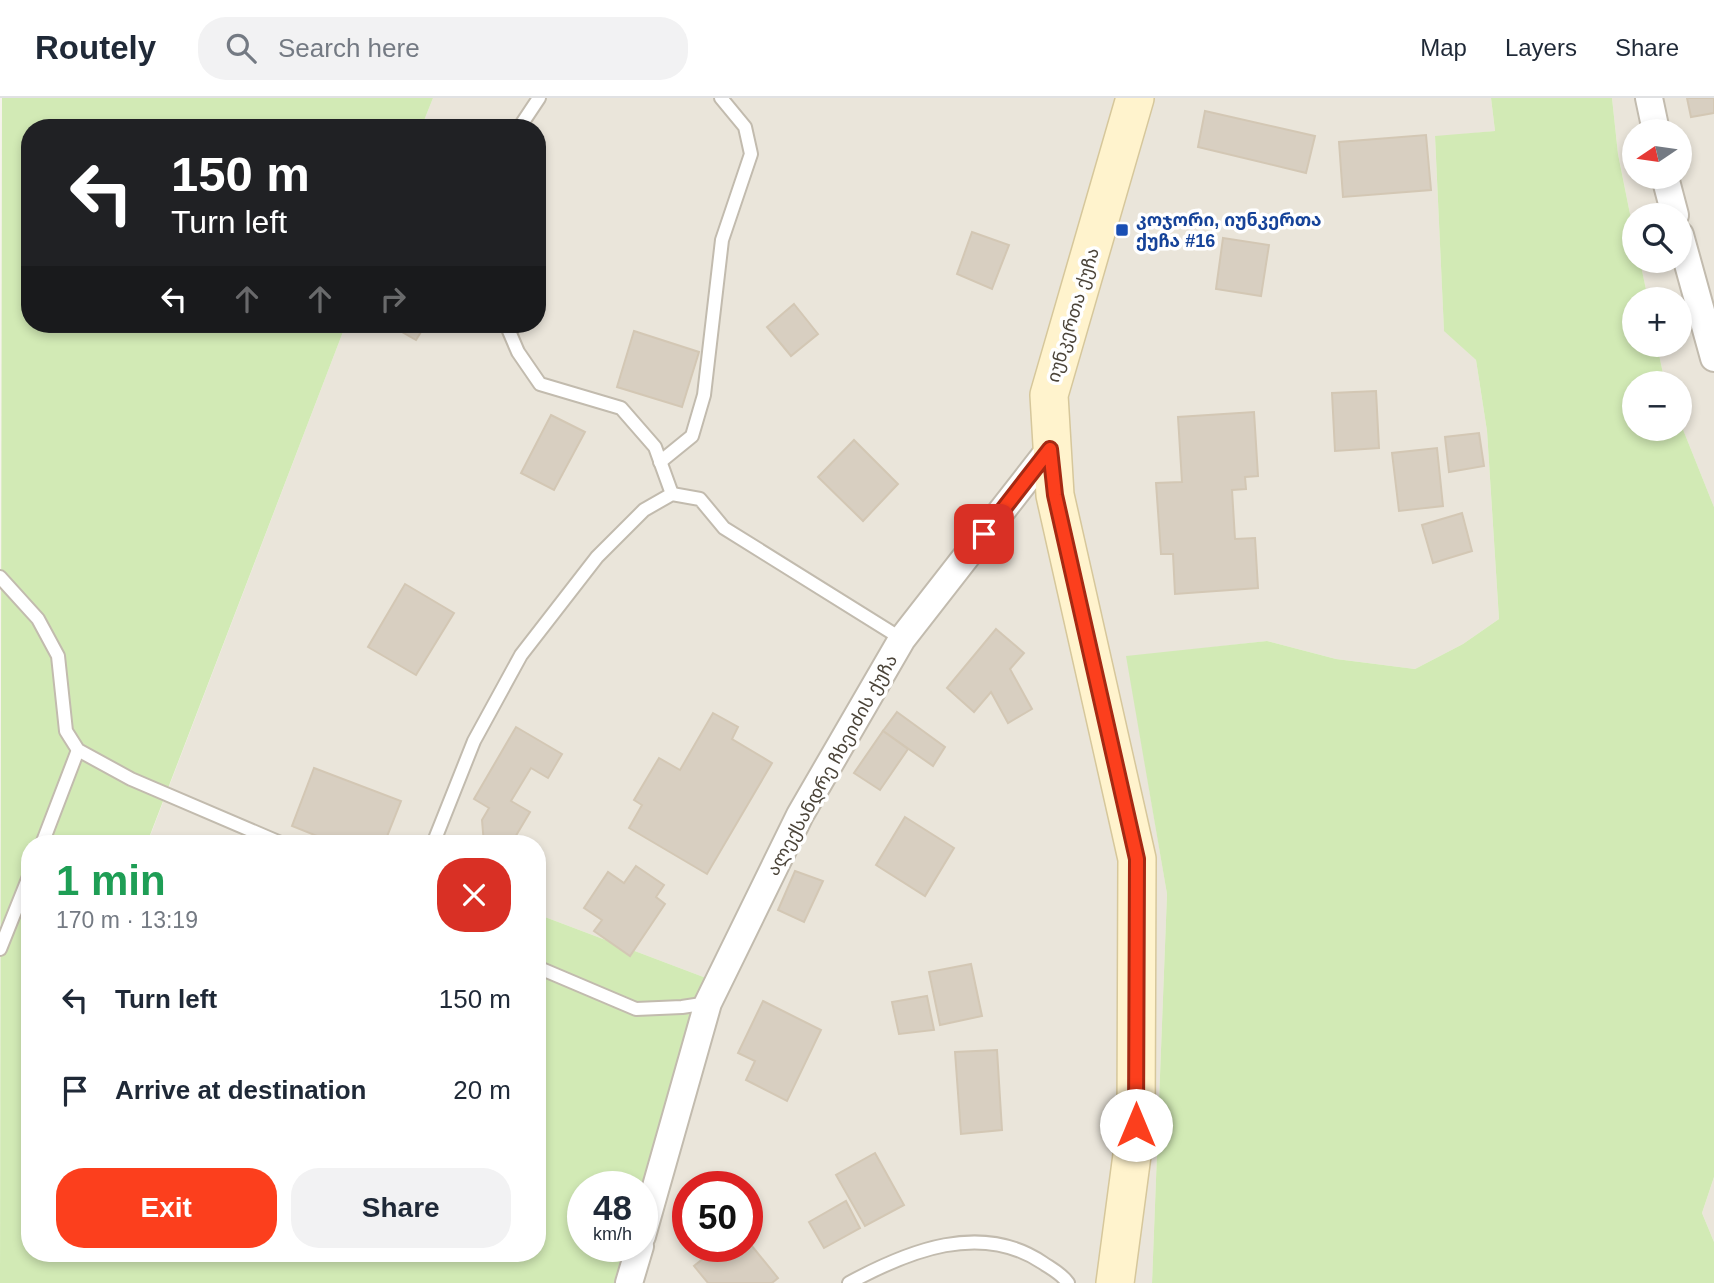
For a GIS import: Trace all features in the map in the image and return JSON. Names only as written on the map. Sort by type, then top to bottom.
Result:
[{"type":"main road","name":"იუნკერთა ქუჩა","points":[[1115,1283],[1136,1125],[1137,859],[1055,495],[1050,449],[1049,395],[1135,98]]},
{"type":"street","points":[[1650,98],[1654,119]]},
{"type":"street","points":[[1691,273],[1713,348]]},
{"type":"street","name":"ალექსანდრე ჩხეიძის ქუჩა","points":[[658,1180],[708,1003],[800,815],[902,639],[1050,449]]},
{"type":"street","points":[[629,1283],[635,1262]]},
{"type":"lane","points":[[525,119],[539,98]]},
{"type":"lane","points":[[660,462],[692,436],[704,395],[722,240],[751,154],[745,127],[721,98]]},
{"type":"lane","points":[[510,333],[517,352],[540,384],[621,408],[655,447],[672,494]]},
{"type":"lane","points":[[437,835],[474,741],[521,655],[597,557],[644,510],[672,494],[700,499],[724,528],[902,639]]},
{"type":"lane","points":[[0,577],[38,619],[58,656],[66,731],[79,750],[131,779],[257,835]]},
{"type":"lane","points":[[46,835],[79,750]]},
{"type":"lane","points":[[0,949],[21,896]]},
{"type":"lane","points":[[546,971],[636,1009],[708,1003]]},
{"type":"lane","points":[[849,1283],[895,1258],[940,1244],[968,1241],[1030,1254],[1068,1283]]},
{"type":"shaded area","points":[[433,98],[1491,98],[1495,131],[1435,137],[1444,330],[1476,360],[1487,431],[1499,619],[1463,644],[1415,669],[1336,659],[1267,641],[1127,657],[1167,894],[1152,1283],[625,1283],[631,1262],[658,1262],[658,1171],[714,981],[546,917],[546,835],[150,835],[343,333],[546,333],[546,119],[425,119]]},
{"type":"shaded area","points":[[1612,98],[1714,98],[1714,507],[1688,441],[1692,441],[1692,371],[1662,371],[1660,357],[1692,357],[1692,287],[1645,287],[1643,273],[1692,273],[1692,203],[1628,203],[1625,189],[1692,189],[1692,119],[1622,119],[1622,174]]},
{"type":"shaded area","points":[[1714,1177],[1714,1242],[1702,1213]]},
{"type":"green space","points":[[2,98],[433,98],[425,119],[21,119],[21,333],[343,333],[150,835],[21,835],[21,1262],[546,1262],[546,917],[714,981],[658,1172],[567,1171],[567,1262],[631,1262],[625,1283],[0,1283]]},
{"type":"green space","points":[[1491,98],[1612,98],[1622,189],[1625,189],[1628,203],[1622,203],[1622,273],[1643,273],[1645,287],[1622,287],[1622,357],[1660,357],[1662,371],[1622,371],[1622,441],[1688,441],[1714,507],[1714,1177],[1702,1213],[1714,1242],[1714,1283],[1152,1283],[1167,894],[1126,656],[1267,641],[1336,659],[1415,669],[1463,644],[1499,619],[1487,431],[1476,360],[1444,331],[1435,136],[1495,131]]},
{"type":"building","points":[[1687,98],[1714,98],[1714,113],[1691,117]]},
{"type":"building","points":[[1205,111],[1315,136],[1306,173],[1198,147]]},
{"type":"building","points":[[1426,135],[1431,190],[1343,197],[1339,142]]},
{"type":"building","points":[[972,232],[1009,245],[992,289],[957,274]]},
{"type":"building","points":[[1223,238],[1269,245],[1261,296],[1216,289]]},
{"type":"building","points":[[794,304],[818,334],[791,356],[767,327]]},
{"type":"building","points":[[634,331],[699,352],[682,407],[617,387]]},
{"type":"building","points":[[404,333],[420,333],[416,340]]},
{"type":"building","points":[[1376,391],[1379,448],[1335,451],[1332,393]]},
{"type":"building","points":[[1254,412],[1258,476],[1245,477],[1246,489],[1232,490],[1235,539],[1255,538],[1258,588],[1175,594],[1173,554],[1161,554],[1156,483],[1182,482],[1178,417]]},
{"type":"building","points":[[551,415],[585,432],[554,490],[521,473]]},
{"type":"building","points":[[1479,433],[1484,466],[1449,472],[1445,437]]},
{"type":"building","points":[[854,440],[898,484],[863,521],[818,477]]},
{"type":"building","points":[[1437,448],[1443,506],[1399,511],[1392,453]]},
{"type":"building","points":[[1462,513],[1472,551],[1433,563],[1422,525]]},
{"type":"building","points":[[405,584],[454,613],[416,675],[368,647]]},
{"type":"building","points":[[996,629],[1024,653],[1010,669],[1032,709],[1008,723],[991,692],[974,712],[947,688]]},
{"type":"building","points":[[897,712],[945,747],[933,766],[883,731]]},
{"type":"building","points":[[713,713],[738,727],[732,739],[772,763],[707,874],[629,828],[642,805],[634,800],[659,758],[680,770]]},
{"type":"building","points":[[516,727],[562,754],[548,778],[531,768],[511,801],[530,812],[516,835],[483,835],[482,820],[489,808],[474,799]]},
{"type":"building","points":[[883,731],[908,749],[880,790],[854,773]]},
{"type":"building","points":[[314,768],[401,801],[388,835],[314,835],[292,826]]},
{"type":"building","points":[[905,817],[954,848],[925,896],[876,865]]},
{"type":"building","points":[[636,866],[664,885],[656,897],[665,904],[630,956],[594,931],[602,920],[584,908],[608,872],[624,883]]},
{"type":"building","points":[[795,871],[823,881],[804,922],[778,910]]},
{"type":"building","points":[[971,964],[982,1016],[940,1025],[929,972]]},
{"type":"building","points":[[927,996],[934,1030],[899,1034],[892,1002]]},
{"type":"building","points":[[763,1001],[821,1030],[787,1101],[746,1080],[755,1061],[738,1053]]},
{"type":"building","points":[[997,1050],[1002,1130],[961,1134],[955,1052]]},
{"type":"building","points":[[875,1153],[904,1205],[865,1226],[836,1175]]},
{"type":"building","points":[[846,1201],[860,1228],[824,1248],[809,1222]]},
{"type":"building","points":[[763,1260],[778,1278],[772,1283],[708,1283],[694,1266],[699,1262],[763,1262]]},
{"type":"place","name":"კოჯორი, იუნკერთა ქუჩა #16","points":[[1122,230]]},
{"type":"route","points":[[984,534],[1050,449],[1055,495],[1137,859],[1136,1125]]}]
